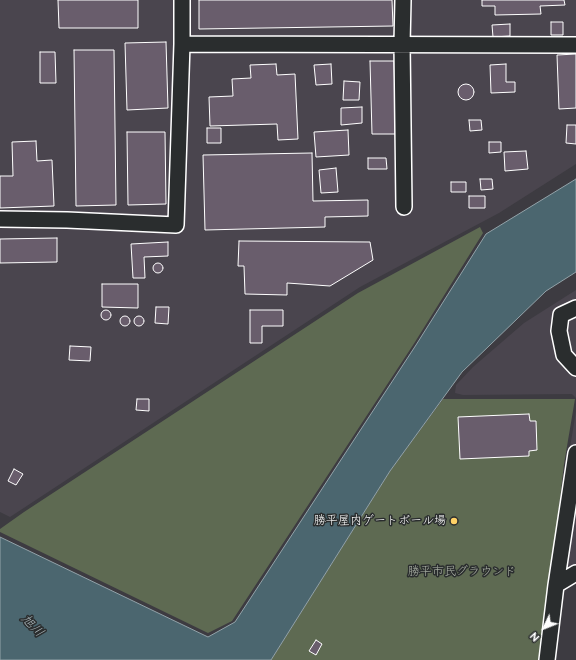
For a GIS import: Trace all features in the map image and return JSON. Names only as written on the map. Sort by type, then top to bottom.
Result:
[{"type":"street","points":[[0,219],[66,220],[176,225],[182,0]]},
{"type":"street","points":[[403,0],[402,44],[404,207]]},
{"type":"street","points":[[182,44],[576,44]]},
{"type":"street","points":[[576,308],[561,315],[559,331],[564,354],[576,368]]},
{"type":"street","points":[[547,660],[556,585],[576,453]]},
{"type":"street","points":[[556,585],[576,573]]},
{"type":"shaded area","points":[[0,0],[576,0],[576,164],[499,213],[360,287],[10,517],[0,512]]},
{"type":"shaded area","points":[[576,290],[576,398],[572,394],[463,395],[455,393],[456,385],[473,367],[524,323]]},
{"type":"shaded area","points":[[576,411],[576,569],[560,579],[567,466]]},
{"type":"green space","points":[[480,227],[483,233],[415,342],[232,621],[208,633],[0,532],[0,529],[24,512],[358,293]]},
{"type":"green space","name":"勝平市民グラウンド","points":[[443,399],[575,399],[564,464],[541,660],[271,660],[392,468]]},
{"type":"water","name":"旭川","points":[[576,179],[576,272],[546,291],[462,372],[390,471],[271,660],[0,660],[0,537],[208,637],[235,622],[416,345],[486,234]]},
{"type":"building","points":[[58,0],[138,0],[138,28],[59,28]]},
{"type":"building","points":[[199,0],[392,0],[393,26],[199,29]]},
{"type":"building","points":[[482,0],[564,0],[565,5],[540,6],[541,14],[495,15],[495,6],[482,6]]},
{"type":"building","points":[[551,22],[563,22],[563,35],[551,35]]},
{"type":"building","points":[[510,24],[510,36],[493,37],[492,25]]},
{"type":"building","points":[[166,42],[168,108],[127,110],[125,43]]},
{"type":"building","points":[[74,50],[114,50],[116,205],[76,206]]},
{"type":"building","points":[[40,52],[55,52],[56,83],[40,83]]},
{"type":"building","points":[[576,54],[576,108],[559,109],[557,55]]},
{"type":"building","points":[[370,61],[394,61],[396,134],[372,134]]},
{"type":"building","points":[[276,64],[277,75],[295,74],[298,139],[278,140],[277,124],[210,126],[209,97],[233,96],[232,79],[251,78],[250,65]]},
{"type":"building","points":[[331,64],[332,84],[316,85],[314,65]]},
{"type":"building","points":[[506,64],[506,82],[515,82],[515,92],[491,93],[490,65]]},
{"type":"building","points":[[344,81],[360,82],[359,100],[343,100]]},
{"type":"building","points":[[466,84],[473,89],[474,92],[469,99],[466,100],[459,95],[458,92],[463,85]]},
{"type":"building","points":[[362,107],[362,123],[341,125],[341,108]]},
{"type":"building","points":[[469,120],[481,120],[482,130],[470,131]]},
{"type":"building","points":[[567,125],[576,125],[576,144],[566,143]]},
{"type":"building","points":[[207,128],[221,128],[221,143],[207,143]]},
{"type":"building","points":[[348,130],[349,155],[316,157],[314,132]]},
{"type":"building","points":[[127,132],[165,132],[166,204],[128,205]]},
{"type":"building","points":[[36,141],[37,161],[52,160],[54,206],[0,208],[0,176],[13,176],[12,142]]},
{"type":"building","points":[[489,142],[501,142],[501,152],[489,153]]},
{"type":"building","points":[[526,151],[528,169],[505,171],[504,152]]},
{"type":"building","points":[[312,153],[313,201],[368,200],[368,216],[325,217],[325,227],[205,230],[203,155]]},
{"type":"building","points":[[368,158],[386,158],[387,169],[368,169]]},
{"type":"building","points":[[336,168],[338,192],[321,193],[319,170]]},
{"type":"building","points":[[480,179],[492,179],[493,189],[481,190]]},
{"type":"building","points":[[451,182],[466,182],[466,192],[451,192]]},
{"type":"building","points":[[469,196],[485,196],[485,208],[469,208]]},
{"type":"building","points":[[57,238],[57,262],[0,263],[0,239]]},
{"type":"building","points":[[239,241],[370,242],[373,260],[330,286],[287,283],[287,295],[245,294],[244,266],[238,266]]},
{"type":"building","points":[[168,242],[168,256],[144,257],[145,278],[133,278],[131,244]]},
{"type":"building","points":[[158,263],[163,268],[158,273],[153,268]]},
{"type":"building","points":[[102,284],[138,284],[138,308],[102,307]]},
{"type":"building","points":[[156,307],[169,307],[168,324],[155,323]]},
{"type":"building","points":[[106,310],[111,315],[106,320],[101,315]]},
{"type":"building","points":[[250,310],[283,310],[283,326],[262,326],[262,343],[250,343]]},
{"type":"building","points":[[125,316],[130,321],[125,326],[120,321]]},
{"type":"building","points":[[139,316],[144,321],[139,326],[134,321]]},
{"type":"building","points":[[70,346],[91,347],[90,361],[69,360]]},
{"type":"building","points":[[137,399],[149,399],[149,411],[136,410]]},
{"type":"building","points":[[529,414],[530,421],[536,421],[537,450],[529,451],[529,456],[460,459],[458,417]]},
{"type":"building","points":[[14,469],[23,474],[16,485],[8,481]]},
{"type":"building","points":[[316,640],[322,644],[316,655],[309,651]]},
{"type":"place","name":"勝平屋内ゲートボール場","points":[[454,521]]}]
